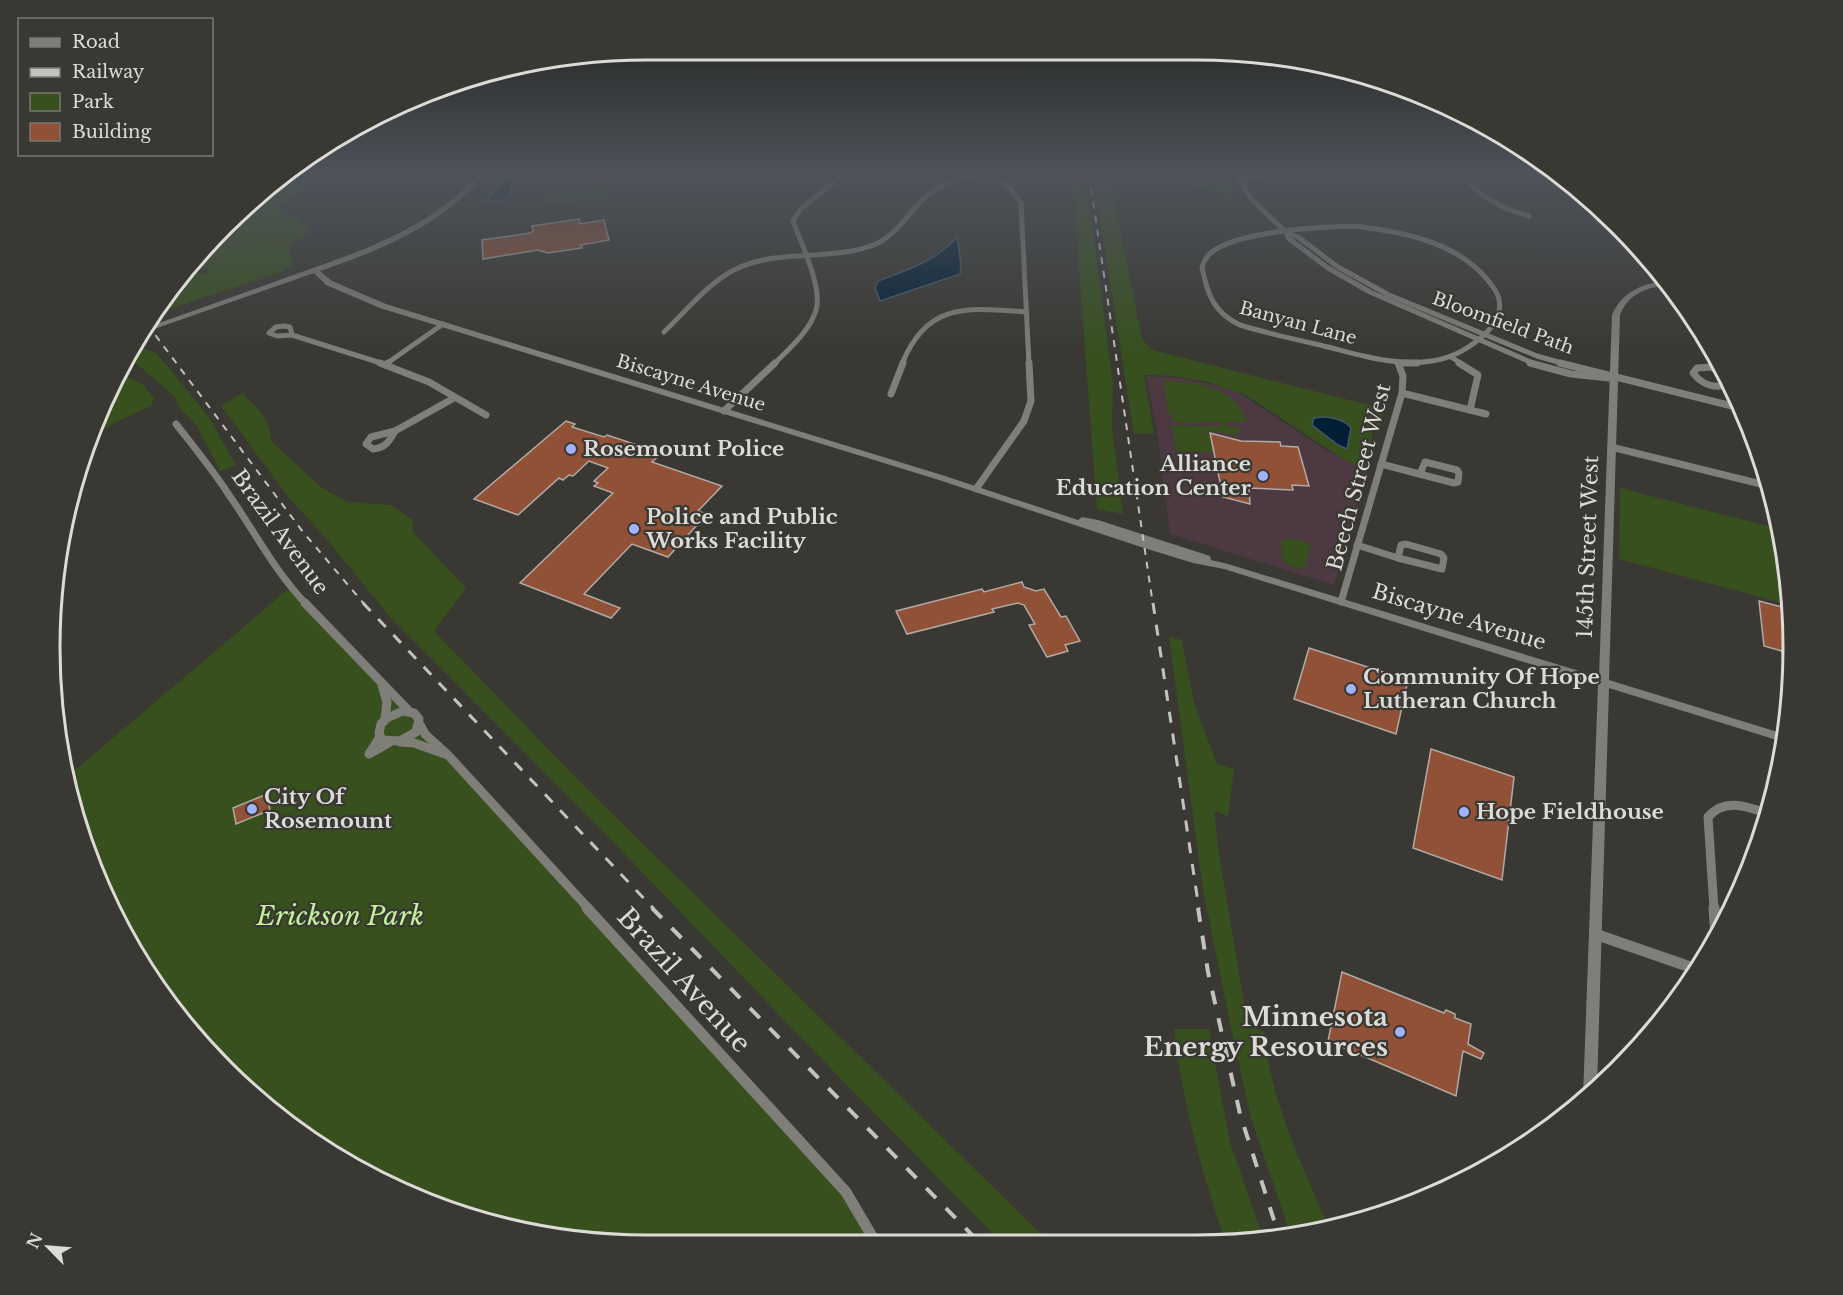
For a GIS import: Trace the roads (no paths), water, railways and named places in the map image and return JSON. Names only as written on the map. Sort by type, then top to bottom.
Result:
[{"type":"street","points":[[155,327],[368,250],[399,234]]},
{"type":"street","points":[[724,411],[799,337],[816,312],[818,297],[798,234]]},
{"type":"street","points":[[664,332],[728,273],[754,263],[863,248],[893,234]]},
{"type":"street","points":[[976,489],[1024,421],[1030,408],[1023,234]]},
{"type":"street","name":"Banyan Lane","points":[[1279,234],[1235,242],[1208,254],[1202,269],[1211,303],[1215,311],[1227,320],[1246,327],[1365,357],[1398,362],[1425,362],[1451,357],[1477,340],[1494,324],[1501,306],[1499,296],[1482,273],[1456,254],[1420,239],[1400,234]]},
{"type":"street","name":"Bloomfield Path","points":[[1287,234],[1288,238],[1308,255],[1351,283],[1477,340],[1555,369],[1593,378],[1614,378]]},
{"type":"street","name":"Bloomfield Path","points":[[1291,234],[1298,237],[1326,260],[1363,282],[1483,335],[1537,356],[1614,378]]},
{"type":"street","name":"Biscayne Avenue","points":[[314,270],[329,283],[358,297],[976,489],[1064,517],[1092,529],[1193,560],[1225,566],[1776,736]]},
{"type":"street","name":"145th Street West","points":[[1590,1082],[1616,315],[1619,305],[1628,295],[1658,285]]},
{"type":"street","points":[[891,394],[918,333],[936,319],[972,310],[1027,312]]},
{"type":"street","points":[[385,365],[443,324]]},
{"type":"street","points":[[292,335],[385,365],[429,382],[486,415]]},
{"type":"street","points":[[1451,357],[1478,375],[1470,410]]},
{"type":"street","name":"Beech Street West","points":[[1341,602],[1402,393],[1403,376],[1398,362]]},
{"type":"street","points":[[1711,367],[1694,370],[1694,375],[1710,386],[1720,385]]},
{"type":"street","points":[[1614,378],[1730,406]]},
{"type":"street","points":[[1710,386],[1712,402]]},
{"type":"street","points":[[1402,393],[1486,414]]},
{"type":"street","points":[[395,431],[454,398]]},
{"type":"street","name":"Brazil Avenue","points":[[176,424],[229,494],[257,540],[290,586],[382,685],[392,691],[409,711],[417,715],[425,734],[448,755],[846,1192],[871,1235]]},
{"type":"street","points":[[1611,447],[1760,484]]},
{"type":"street","points":[[1381,464],[1420,474],[1456,483],[1460,473],[1457,470],[1425,462],[1420,474]]},
{"type":"street","points":[[1357,545],[1398,558],[1441,570],[1444,558],[1441,554],[1406,544],[1401,545],[1398,558]]},
{"type":"street","points":[[382,685],[387,702],[385,719],[379,728],[380,737],[369,753],[411,736],[419,723]]},
{"type":"street","points":[[385,719],[397,713],[409,711]]},
{"type":"street","name":"Brazil Avenue","points":[[380,737],[395,742],[414,743],[448,755]]},
{"type":"street","points":[[1715,920],[1708,817],[1716,807],[1726,805],[1743,806],[1760,811]]},
{"type":"street","points":[[1594,934],[1689,966]]},
{"type":"water","points":[[958,236],[960,274],[880,301],[875,288],[878,281],[931,258]]},
{"type":"water","points":[[1323,417],[1342,421],[1351,428],[1347,449],[1312,425],[1314,418]]},
{"type":"railway","points":[[1098,234],[1153,605]]},
{"type":"railway","points":[[153,332],[303,532],[365,605]]},
{"type":"railway","points":[[363,603],[654,909]]},
{"type":"railway","points":[[1153,603],[1199,909]]},
{"type":"railway","points":[[652,908],[972,1235]]},
{"type":"railway","points":[[1198,908],[1208,972],[1240,1114],[1277,1229]]},
{"type":"place","name":"Rosemount Police","points":[[571,449]]},
{"type":"place","name":"Alliance Education Center","points":[[1263,476]]},
{"type":"place","name":"Police and Public Works Facility","points":[[634,529]]},
{"type":"place","name":"Community Of Hope Lutheran Church","points":[[1351,689]]},
{"type":"place","name":"City Of Rosemount","points":[[252,809]]},
{"type":"place","name":"Hope Fieldhouse","points":[[1464,812]]},
{"type":"place","name":"Minnesota Energy Resources","points":[[1400,1032]]},
{"type":"park label","name":"Erickson Park","points":[[340,916]]}]
